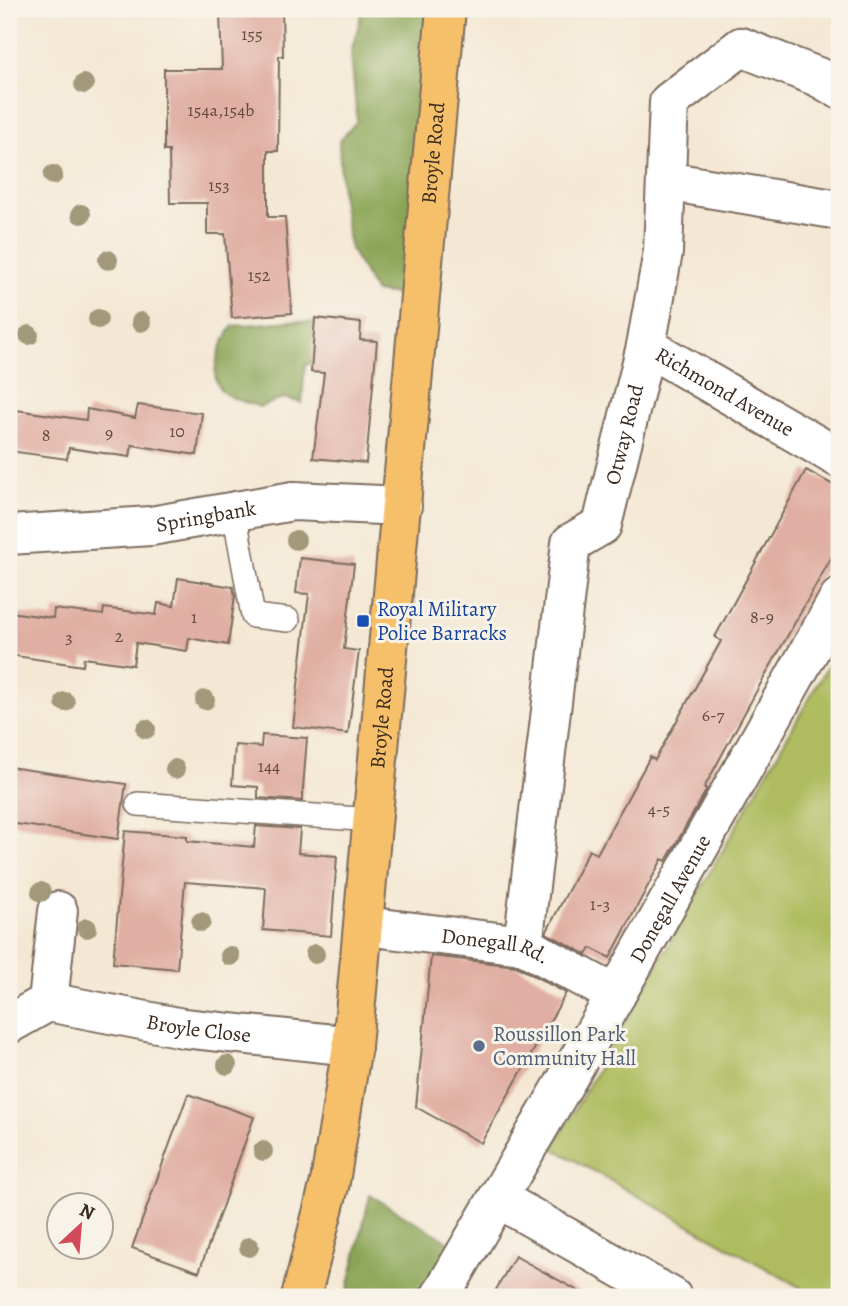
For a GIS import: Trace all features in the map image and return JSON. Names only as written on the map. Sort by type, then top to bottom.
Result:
[{"type":"main road","name":"Broyle Road","points":[[301,1297],[330,1182],[352,1046],[446,9]]},
{"type":"street","name":"Otway Road","points":[[523,946],[571,543],[602,525],[646,346],[663,252],[669,102],[741,47],[818,77],[839,89]]},
{"type":"street","points":[[666,181],[839,210]]},
{"type":"street","name":"Richmond Avenue","points":[[646,346],[839,458]]},
{"type":"street","name":"Springbank","points":[[9,535],[151,527],[293,501],[402,506]]},
{"type":"street","name":"Donegall Avenue","points":[[440,1297],[616,995],[839,598]]},
{"type":"street","points":[[9,1024],[47,1002],[58,911]]},
{"type":"street","name":"Donegall Rd.","points":[[364,926],[523,946],[616,995]]},
{"type":"street","name":"Broyle Close","points":[[47,1002],[183,1028],[352,1046]]},
{"type":"street","points":[[499,1199],[672,1297]]},
{"type":"lane","points":[[234,511],[253,616],[288,620]]},
{"type":"lane","points":[[138,804],[374,820]]},
{"type":"green space","points":[[360,9],[432,9],[408,296],[375,292],[350,248],[342,199],[339,141],[357,121],[351,52],[360,20]]},
{"type":"green space","points":[[291,321],[323,323],[321,360],[305,365],[302,403],[284,398],[260,407],[236,399],[218,387],[217,360],[224,340],[233,326]]},
{"type":"green space","points":[[839,646],[839,1297],[817,1297],[553,1148]]},
{"type":"green space","points":[[370,1195],[463,1250],[434,1297],[346,1297]]},
{"type":"building","points":[[247,9],[282,9],[283,56],[279,56],[278,151],[268,151],[268,217],[285,217],[292,313],[232,318],[225,234],[207,234],[207,203],[170,203],[169,151],[164,151],[164,69],[222,69],[220,13],[247,13]]},
{"type":"building","points":[[315,318],[361,323],[360,340],[377,341],[366,463],[313,458],[324,373],[311,372]]},
{"type":"building","points":[[138,405],[202,413],[197,455],[132,445],[130,457],[69,448],[67,459],[9,451],[9,409],[86,420],[87,409],[135,418]]},
{"type":"building","points":[[806,470],[839,488],[839,544],[704,788],[707,789],[666,861],[662,859],[610,958],[591,948],[587,955],[546,933],[589,850],[597,854],[650,757],[655,760],[721,641],[715,637]]},
{"type":"building","points":[[300,558],[354,564],[344,649],[359,651],[348,734],[293,727],[309,594],[296,593]]},
{"type":"building","points":[[178,578],[233,587],[235,596],[228,645],[189,638],[187,651],[136,643],[133,665],[84,658],[83,666],[9,655],[9,612],[53,618],[54,609],[103,615],[104,608],[156,615],[158,603],[174,606]]},
{"type":"building","points":[[262,735],[307,738],[302,801],[258,798],[258,787],[232,785],[235,745],[261,747]]},
{"type":"building","points":[[9,767],[126,784],[118,839],[9,823]]},
{"type":"building","points":[[256,826],[300,829],[298,853],[337,856],[331,936],[263,930],[266,888],[185,882],[177,969],[113,963],[125,831],[187,836],[187,841],[254,847]]},
{"type":"building","name":"Roussillon Park Community Hall","points":[[431,956],[516,966],[566,993],[481,1143],[416,1107]]},
{"type":"building","points":[[188,1094],[254,1117],[199,1272],[132,1248]]},
{"type":"building","points":[[515,1256],[589,1297],[492,1297]]},
{"type":"place","name":"Royal Military Police Barracks","points":[[363,621]]},
{"type":"place","name":"Roussillon Park Community Hall","points":[[479,1046]]}]
